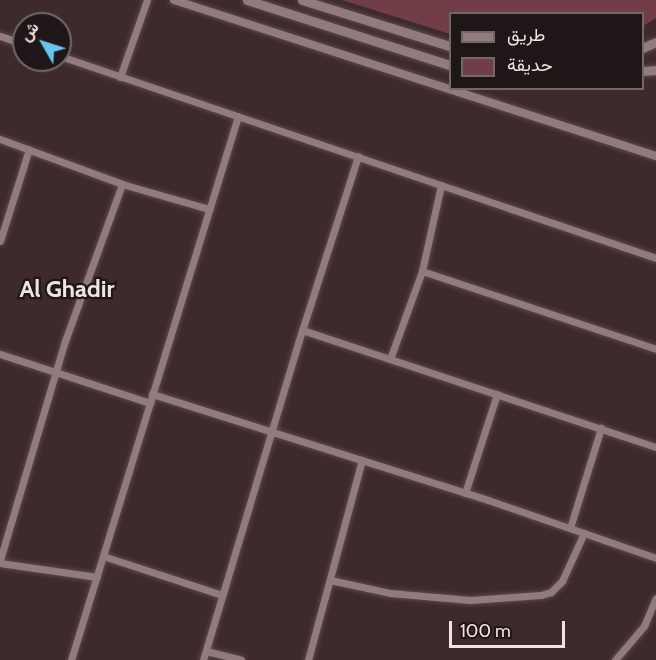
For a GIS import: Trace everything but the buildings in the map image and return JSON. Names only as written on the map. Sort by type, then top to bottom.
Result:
[{"type":"main road","points":[[247,0],[449,65]]},
{"type":"main road","points":[[302,0],[449,46]]},
{"type":"street","points":[[120,76],[147,0]]},
{"type":"street","points":[[174,0],[449,89]]},
{"type":"street","points":[[72,60],[656,258]]},
{"type":"street","points":[[452,90],[656,156]]},
{"type":"street","points":[[71,660],[238,116]]},
{"type":"street","points":[[0,138],[122,184],[209,209]]},
{"type":"street","points":[[0,241],[29,149]]},
{"type":"street","points":[[203,660],[302,330],[358,156]]},
{"type":"street","points":[[97,577],[0,562],[56,372],[122,184]]},
{"type":"street","points":[[390,359],[422,271],[441,185]]},
{"type":"street","points":[[422,271],[656,349]]},
{"type":"street","points":[[302,330],[656,447]]},
{"type":"street","points":[[0,354],[150,403]]},
{"type":"street","points":[[152,394],[465,493],[656,558]]},
{"type":"street","points":[[465,493],[497,394]]},
{"type":"street","points":[[570,528],[601,428]]},
{"type":"street","points":[[308,660],[362,460]]},
{"type":"street","points":[[330,580],[390,593],[470,600],[541,595],[551,592],[562,581],[584,533]]},
{"type":"street","points":[[103,556],[222,595]]},
{"type":"street","points":[[615,660],[644,626],[656,598]]},
{"type":"street","points":[[206,651],[241,660]]},
{"type":"green space","points":[[342,0],[656,0],[656,18],[644,25],[644,12],[449,12],[449,34]]},
{"type":"district","name":"Al Ghadir","points":[[67,289]]}]
